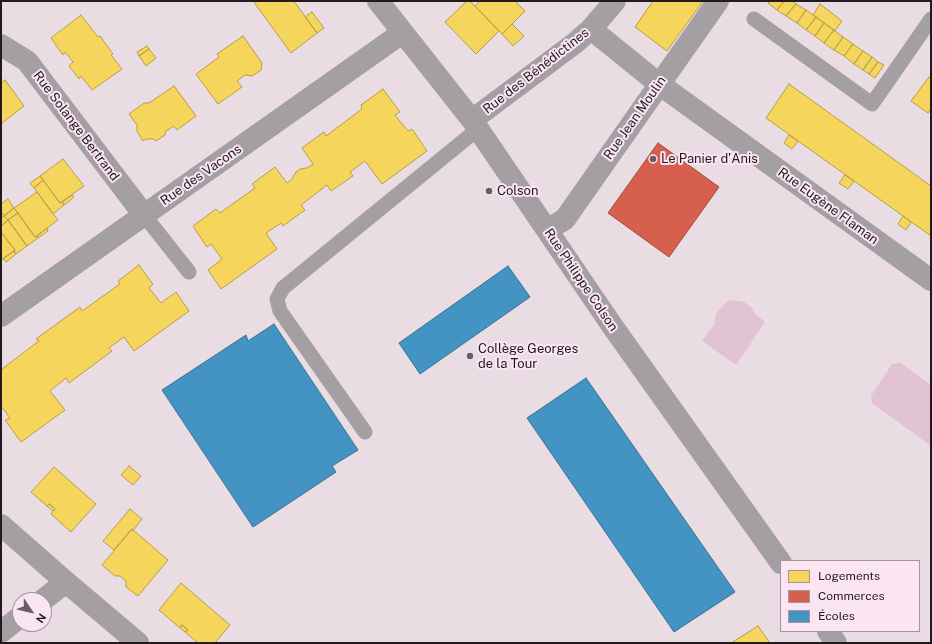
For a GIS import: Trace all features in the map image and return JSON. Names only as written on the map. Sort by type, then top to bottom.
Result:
[{"type":"street","name":"Rue Philippe Colson","points":[[378,1],[475,124],[613,327],[780,561]]},
{"type":"street","name":"Rue des Bénédictines","points":[[475,124],[591,29],[615,1]]},
{"type":"street","name":"Rue Jean Moulin","points":[[547,230],[565,219],[718,1]]},
{"type":"street","name":"Rue Eugène Flaman","points":[[591,29],[659,84],[931,280]]},
{"type":"street","name":"Rue des Vacons","points":[[1,316],[402,33]]},
{"type":"street","name":"Rue Solange Bertrand","points":[[1,45],[27,61],[144,215]]},
{"type":"street","points":[[1,525],[138,643]]},
{"type":"street","points":[[52,593],[66,582]]},
{"type":"street","points":[[1,632],[12,623]]},
{"type":"street","points":[[829,632],[836,643]]},
{"type":"lane","points":[[754,19],[872,104],[931,19]]},
{"type":"lane","points":[[365,432],[280,311],[277,299],[283,288],[475,124]]},
{"type":"lane","points":[[144,215],[189,272]]},
{"type":"shaded area","points":[[731,300],[744,302],[765,322],[736,365],[702,341],[715,323],[715,316],[719,310],[726,302]]},
{"type":"shaded area","points":[[901,363],[931,385],[931,446],[872,403],[871,396],[892,364]]},
{"type":"building: Logements","points":[[253,1],[294,1],[317,33],[291,53]]},
{"type":"building: Logements","points":[[467,1],[470,1],[499,31],[476,54],[445,22]]},
{"type":"building: Logements","points":[[480,1],[515,1],[525,11],[502,34],[475,6]]},
{"type":"building: Logements","points":[[653,1],[703,1],[667,51],[635,27]]},
{"type":"building: Logements","points":[[770,1],[784,1],[777,10],[768,3]]},
{"type":"building: Logements","points":[[784,1],[792,1],[796,4],[786,16],[777,10]]},
{"type":"building: Logements","points":[[796,4],[806,10],[797,23],[786,16]]},
{"type":"building: Logements","points":[[820,4],[842,21],[835,31],[813,15]]},
{"type":"building: Logements","points":[[806,10],[816,17],[806,30],[797,23]]},
{"type":"building: Logements","points":[[312,12],[324,28],[317,33],[305,17]]},
{"type":"building: Logements","points":[[81,15],[98,37],[100,36],[113,54],[111,55],[122,69],[92,90],[81,76],[79,79],[69,66],[73,62],[65,52],[63,55],[51,38]]},
{"type":"building: Logements","points":[[816,17],[824,23],[815,36],[806,30]]},
{"type":"building: Logements","points":[[824,23],[834,30],[824,43],[815,36]]},
{"type":"building: Logements","points":[[512,24],[524,36],[513,46],[502,34]]},
{"type":"building: Logements","points":[[834,30],[843,37],[834,50],[824,43]]},
{"type":"building: Logements","points":[[243,36],[262,63],[261,70],[252,76],[245,75],[237,81],[242,87],[218,104],[196,74],[219,57],[217,54]]},
{"type":"building: Logements","points":[[843,37],[853,44],[844,56],[834,50]]},
{"type":"building: Logements","points":[[853,44],[863,51],[854,64],[844,56]]},
{"type":"building: Logements","points":[[147,46],[149,49],[139,56],[137,52]]},
{"type":"building: Logements","points":[[149,49],[156,58],[146,66],[139,56]]},
{"type":"building: Logements","points":[[863,51],[872,57],[863,70],[854,64]]},
{"type":"building: Logements","points":[[872,57],[878,62],[869,74],[863,70]]},
{"type":"building: Logements","points":[[878,62],[884,65],[875,78],[869,74]]},
{"type":"building: Logements","points":[[929,77],[931,78],[931,109],[928,113],[911,101]]},
{"type":"building: Logements","points":[[5,80],[24,106],[2,123],[1,83]]},
{"type":"building: Logements","points":[[789,84],[931,186],[931,236],[766,118]]},
{"type":"building: Logements","points":[[174,86],[196,116],[177,130],[174,126],[166,131],[165,135],[156,141],[154,139],[146,139],[143,141],[137,131],[137,125],[129,114],[144,103],[149,103]]},
{"type":"building: Logements","points":[[383,89],[400,112],[395,115],[408,131],[412,129],[427,151],[382,184],[365,161],[350,172],[353,176],[331,191],[327,185],[301,205],[305,210],[283,226],[281,223],[266,233],[277,249],[221,289],[208,270],[222,259],[211,244],[207,247],[193,226],[216,209],[220,213],[255,188],[252,184],[275,167],[287,183],[300,169],[307,168],[313,164],[302,148],[324,132],[326,136],[362,109],[361,105]]},
{"type":"building: Logements","points":[[789,135],[798,141],[792,149],[784,143]]},
{"type":"building: Logements","points":[[63,159],[84,186],[60,203],[40,176]]},
{"type":"building: Logements","points":[[845,175],[854,181],[848,189],[839,183]]},
{"type":"building: Logements","points":[[40,176],[43,180],[34,188],[30,183]]},
{"type":"building: Logements","points":[[43,180],[60,203],[62,202],[64,205],[53,214],[34,188]]},
{"type":"building: Logements","points":[[37,192],[58,220],[35,237],[14,208]]},
{"type":"building: Logements","points":[[72,195],[74,197],[64,205],[62,202]]},
{"type":"building: Logements","points":[[8,199],[14,208],[4,216],[1,211],[1,204]]},
{"type":"building: Logements","points":[[14,208],[18,213],[8,220],[4,216]]},
{"type":"building: Logements","points":[[18,213],[35,237],[37,236],[38,238],[27,246],[8,220]]},
{"type":"building: Logements","points":[[4,216],[8,220],[1,226],[1,218]]},
{"type":"building: Logements","points":[[903,216],[911,222],[906,230],[898,224]]},
{"type":"building: Logements","points":[[8,220],[27,246],[16,254],[14,251],[15,250],[1,232],[1,226]]},
{"type":"building: Logements","points":[[47,228],[48,231],[38,238],[37,236]]},
{"type":"building: Logements","points":[[1,232],[15,250],[1,260]]},
{"type":"building: Logements","points":[[14,251],[16,254],[6,262],[3,259]]},
{"type":"building: Logements","points":[[139,265],[153,284],[149,288],[161,303],[176,292],[189,311],[134,351],[124,337],[109,348],[112,351],[69,383],[66,378],[50,391],[65,410],[21,442],[5,420],[10,418],[1,406],[1,367],[2,369],[39,341],[36,339],[80,307],[82,311],[120,284],[118,281]]},
{"type":"building: Logements","points":[[129,466],[141,476],[133,485],[121,475]]},
{"type":"building: Logements","points":[[54,467],[96,504],[71,532],[51,514],[55,509],[49,504],[47,506],[31,492]]},
{"type":"building: Logements","points":[[49,504],[55,509],[53,511],[47,506]]},
{"type":"building: Logements","points":[[130,509],[142,519],[133,531],[132,529],[114,550],[103,541]]},
{"type":"building: Logements","points":[[132,529],[168,560],[138,596],[126,587],[126,581],[120,576],[115,576],[102,565]]},
{"type":"building: Logements","points":[[181,583],[230,625],[215,643],[198,643],[185,632],[188,630],[182,625],[180,628],[159,610]]},
{"type":"building: Logements","points":[[182,625],[188,630],[185,632],[180,628]]},
{"type":"building: Logements","points":[[758,626],[770,643],[731,643]]},
{"type":"building: Commerces","points":[[658,143],[719,187],[669,257],[608,213]]},
{"type":"building: Écoles","points":[[508,266],[530,297],[420,374],[399,343]]},
{"type":"building: Écoles","points":[[274,324],[358,450],[332,466],[336,472],[253,527],[162,390],[246,335],[248,341]]},
{"type":"building: Écoles","points":[[586,378],[735,592],[674,632],[527,418]]},
{"type":"place","name":"Le Panier d'Anis","points":[[653,159]]},
{"type":"place","name":"Colson","points":[[489,191]]},
{"type":"place","name":"Collège Georges de la Tour","points":[[470,356]]}]
